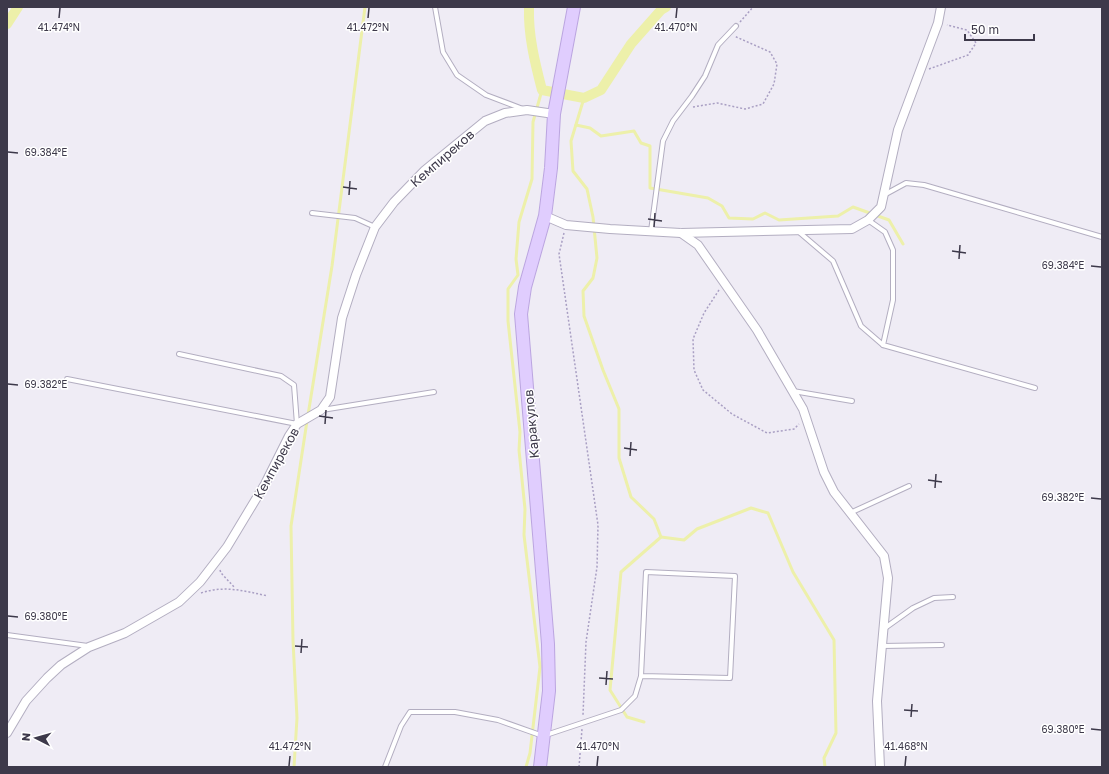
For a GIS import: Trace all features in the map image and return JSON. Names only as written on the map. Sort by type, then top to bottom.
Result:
[{"type":"main road","name":"Каракулов","points":[[540,767],[549,691],[548,644],[521,314],[525,287],[545,216],[551,168],[554,114],[574,7]]},
{"type":"street","points":[[545,216],[566,225],[681,234],[852,229],[868,220],[881,207],[898,130],[938,23],[941,7]]},
{"type":"street","name":"Кемпиреков","points":[[7,733],[26,700],[61,665],[89,646],[125,633],[179,602],[200,582],[228,548],[265,484],[289,436],[299,422],[318,412],[330,397],[342,318],[356,275],[376,227],[394,202],[425,170],[485,121],[505,113],[527,110],[554,114]]},
{"type":"street","points":[[681,234],[698,245],[757,330],[804,409],[824,472],[834,492],[884,556],[888,578],[877,701],[880,767]]},
{"type":"lane","points":[[435,7],[443,52],[458,75],[486,95],[527,110]]},
{"type":"lane","points":[[651,232],[663,141],[673,121],[705,76],[718,45],[736,26]]},
{"type":"lane","points":[[883,195],[906,183],[924,185],[1102,237]]},
{"type":"lane","points":[[312,213],[355,218],[376,227]]},
{"type":"lane","points":[[868,220],[885,232],[894,250],[893,300],[882,344]]},
{"type":"lane","points":[[797,230],[833,261],[861,326],[882,344],[1036,388]]},
{"type":"lane","points":[[67,379],[299,422],[294,385],[281,376],[179,354]]},
{"type":"lane","points":[[792,391],[852,401]]},
{"type":"lane","points":[[318,412],[434,392]]},
{"type":"lane","points":[[850,513],[909,486]]},
{"type":"lane","points":[[385,767],[401,726],[410,712],[455,712],[498,720],[543,736],[621,710],[635,696],[640,676],[646,572],[735,576],[730,678],[640,676]]},
{"type":"lane","points":[[883,629],[913,608],[934,598],[953,597]]},
{"type":"lane","points":[[7,635],[89,646]]},
{"type":"lane","points":[[881,646],[942,645]]},
{"type":"path","points":[[736,26],[753,7]]},
{"type":"path","points":[[918,74],[968,55],[976,42],[967,30],[938,23]]},
{"type":"path","points":[[683,108],[717,103],[745,109],[763,104],[774,84],[777,64],[770,52],[728,34]]},
{"type":"path","points":[[566,225],[559,254],[598,525],[597,567],[586,642],[583,723],[579,767]]},
{"type":"path","points":[[724,283],[704,313],[693,339],[694,370],[703,390],[732,414],[768,433],[794,429],[806,417]]},
{"type":"path","points":[[219,558],[221,573],[235,588]]},
{"type":"path","points":[[198,595],[210,590],[235,588],[268,596]]},
{"type":"waterway","points":[[7,24],[18,7]]},
{"type":"waterway","points":[[308,415],[332,266],[365,7]]},
{"type":"waterway","points":[[529,7],[531,38],[542,90],[584,98],[601,90],[631,44],[661,10],[666,7]]},
{"type":"waterway","points":[[526,767],[530,753],[540,667],[524,535],[525,509],[519,450],[520,432],[508,321],[508,289],[518,275],[516,259],[519,222],[532,179],[533,122],[542,90]]},
{"type":"waterway","points":[[584,98],[571,141],[573,171],[587,189],[593,217],[597,258],[593,278],[583,291],[584,316],[603,370],[619,409],[619,458],[631,497],[654,519],[661,537],[621,572],[610,690],[627,717],[644,722]]},
{"type":"waterway","points":[[576,125],[590,128],[601,136],[634,131],[641,143],[650,146],[650,188],[708,198],[722,206],[729,218],[753,219],[765,213],[779,220],[838,216],[853,207],[889,220],[903,244]]},
{"type":"waterway","points":[[294,767],[297,718],[293,641],[291,526],[307,421]]},
{"type":"waterway","points":[[661,537],[684,540],[697,529],[751,508],[768,513],[793,572],[834,640],[836,733],[824,758],[825,767]]}]
